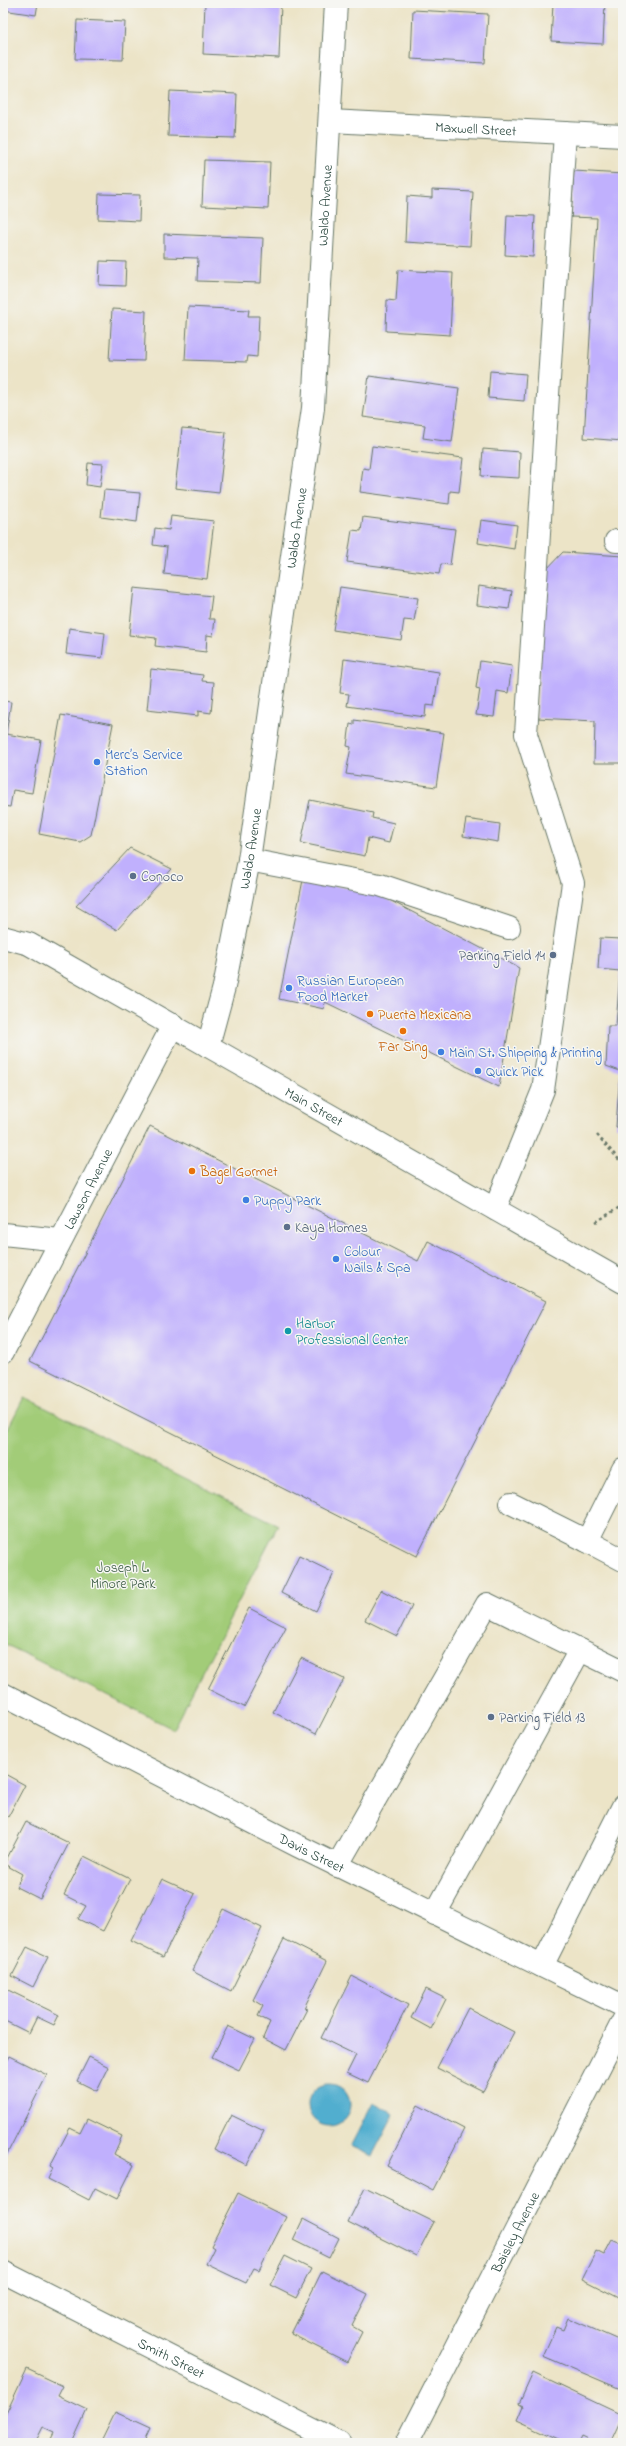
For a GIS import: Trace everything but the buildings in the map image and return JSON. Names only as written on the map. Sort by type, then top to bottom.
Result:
[{"type":"street","name":"Waldo Avenue","points":[[208,1046],[224,987],[249,860],[313,408],[336,3]]},
{"type":"street","name":"Maxwell Street","points":[[330,121],[623,136]]},
{"type":"street","points":[[495,1209],[543,1090],[573,883],[526,734],[565,133]]},
{"type":"street","points":[[249,860],[380,885],[509,928]]},
{"type":"street","name":"Main Street","points":[[3,937],[29,944],[623,1282]]},
{"type":"street","name":"Lawson Avenue","points":[[3,1352],[60,1240],[173,1026]]},
{"type":"street","points":[[3,1234],[60,1240]]},
{"type":"street","points":[[587,1541],[623,1469]]},
{"type":"street","points":[[511,1503],[620,1556]]},
{"type":"street","points":[[337,1866],[487,1604],[623,1671]]},
{"type":"street","points":[[435,1914],[580,1650]]},
{"type":"street","name":"Davis Street","points":[[3,1694],[337,1866],[623,2006]]},
{"type":"street","points":[[542,1966],[623,1806]]},
{"type":"street","name":"Baisley Avenue","points":[[407,2443],[623,2021]]},
{"type":"street","name":"Smith Street","points":[[3,2272],[339,2443]]},
{"type":"path","points":[[597,1135],[623,1164]]},
{"type":"path","points":[[596,1222],[623,1205]]},
{"type":"green space","name":"Joseph L. Minore Park","points":[[24,1397],[278,1525],[173,1729],[3,1643],[3,1438]]},
{"type":"water","points":[[325,2084],[333,2084],[341,2087],[347,2093],[350,2105],[347,2117],[341,2123],[333,2126],[325,2126],[317,2123],[311,2117],[308,2109],[308,2101],[311,2093],[317,2087]]},
{"type":"water","points":[[373,2103],[394,2114],[372,2156],[351,2146]]},
{"type":"place","name":"Merc’s Service Station","points":[[97,762]]},
{"type":"place","name":"Conoco","points":[[133,876]]},
{"type":"place","name":"Parking Field 14","points":[[553,955]]},
{"type":"place","name":"Russian European Food Market","points":[[289,988]]},
{"type":"place","name":"Puerta Mexicana","points":[[370,1014]]},
{"type":"place","name":"Far Sing","points":[[403,1031]]},
{"type":"place","name":"Main St. Shipping & Printing","points":[[441,1052]]},
{"type":"place","name":"Quick Pick","points":[[478,1071]]},
{"type":"place","name":"Bagel Gormet","points":[[192,1171]]},
{"type":"place","name":"Puppy Park","points":[[246,1200]]},
{"type":"place","name":"Kaya Homes","points":[[287,1227]]},
{"type":"place","name":"Colour Nails & Spa","points":[[336,1259]]},
{"type":"place","name":"Harbor Professional Center","points":[[288,1331]]},
{"type":"place","name":"Parking Field 13","points":[[491,1717]]}]
